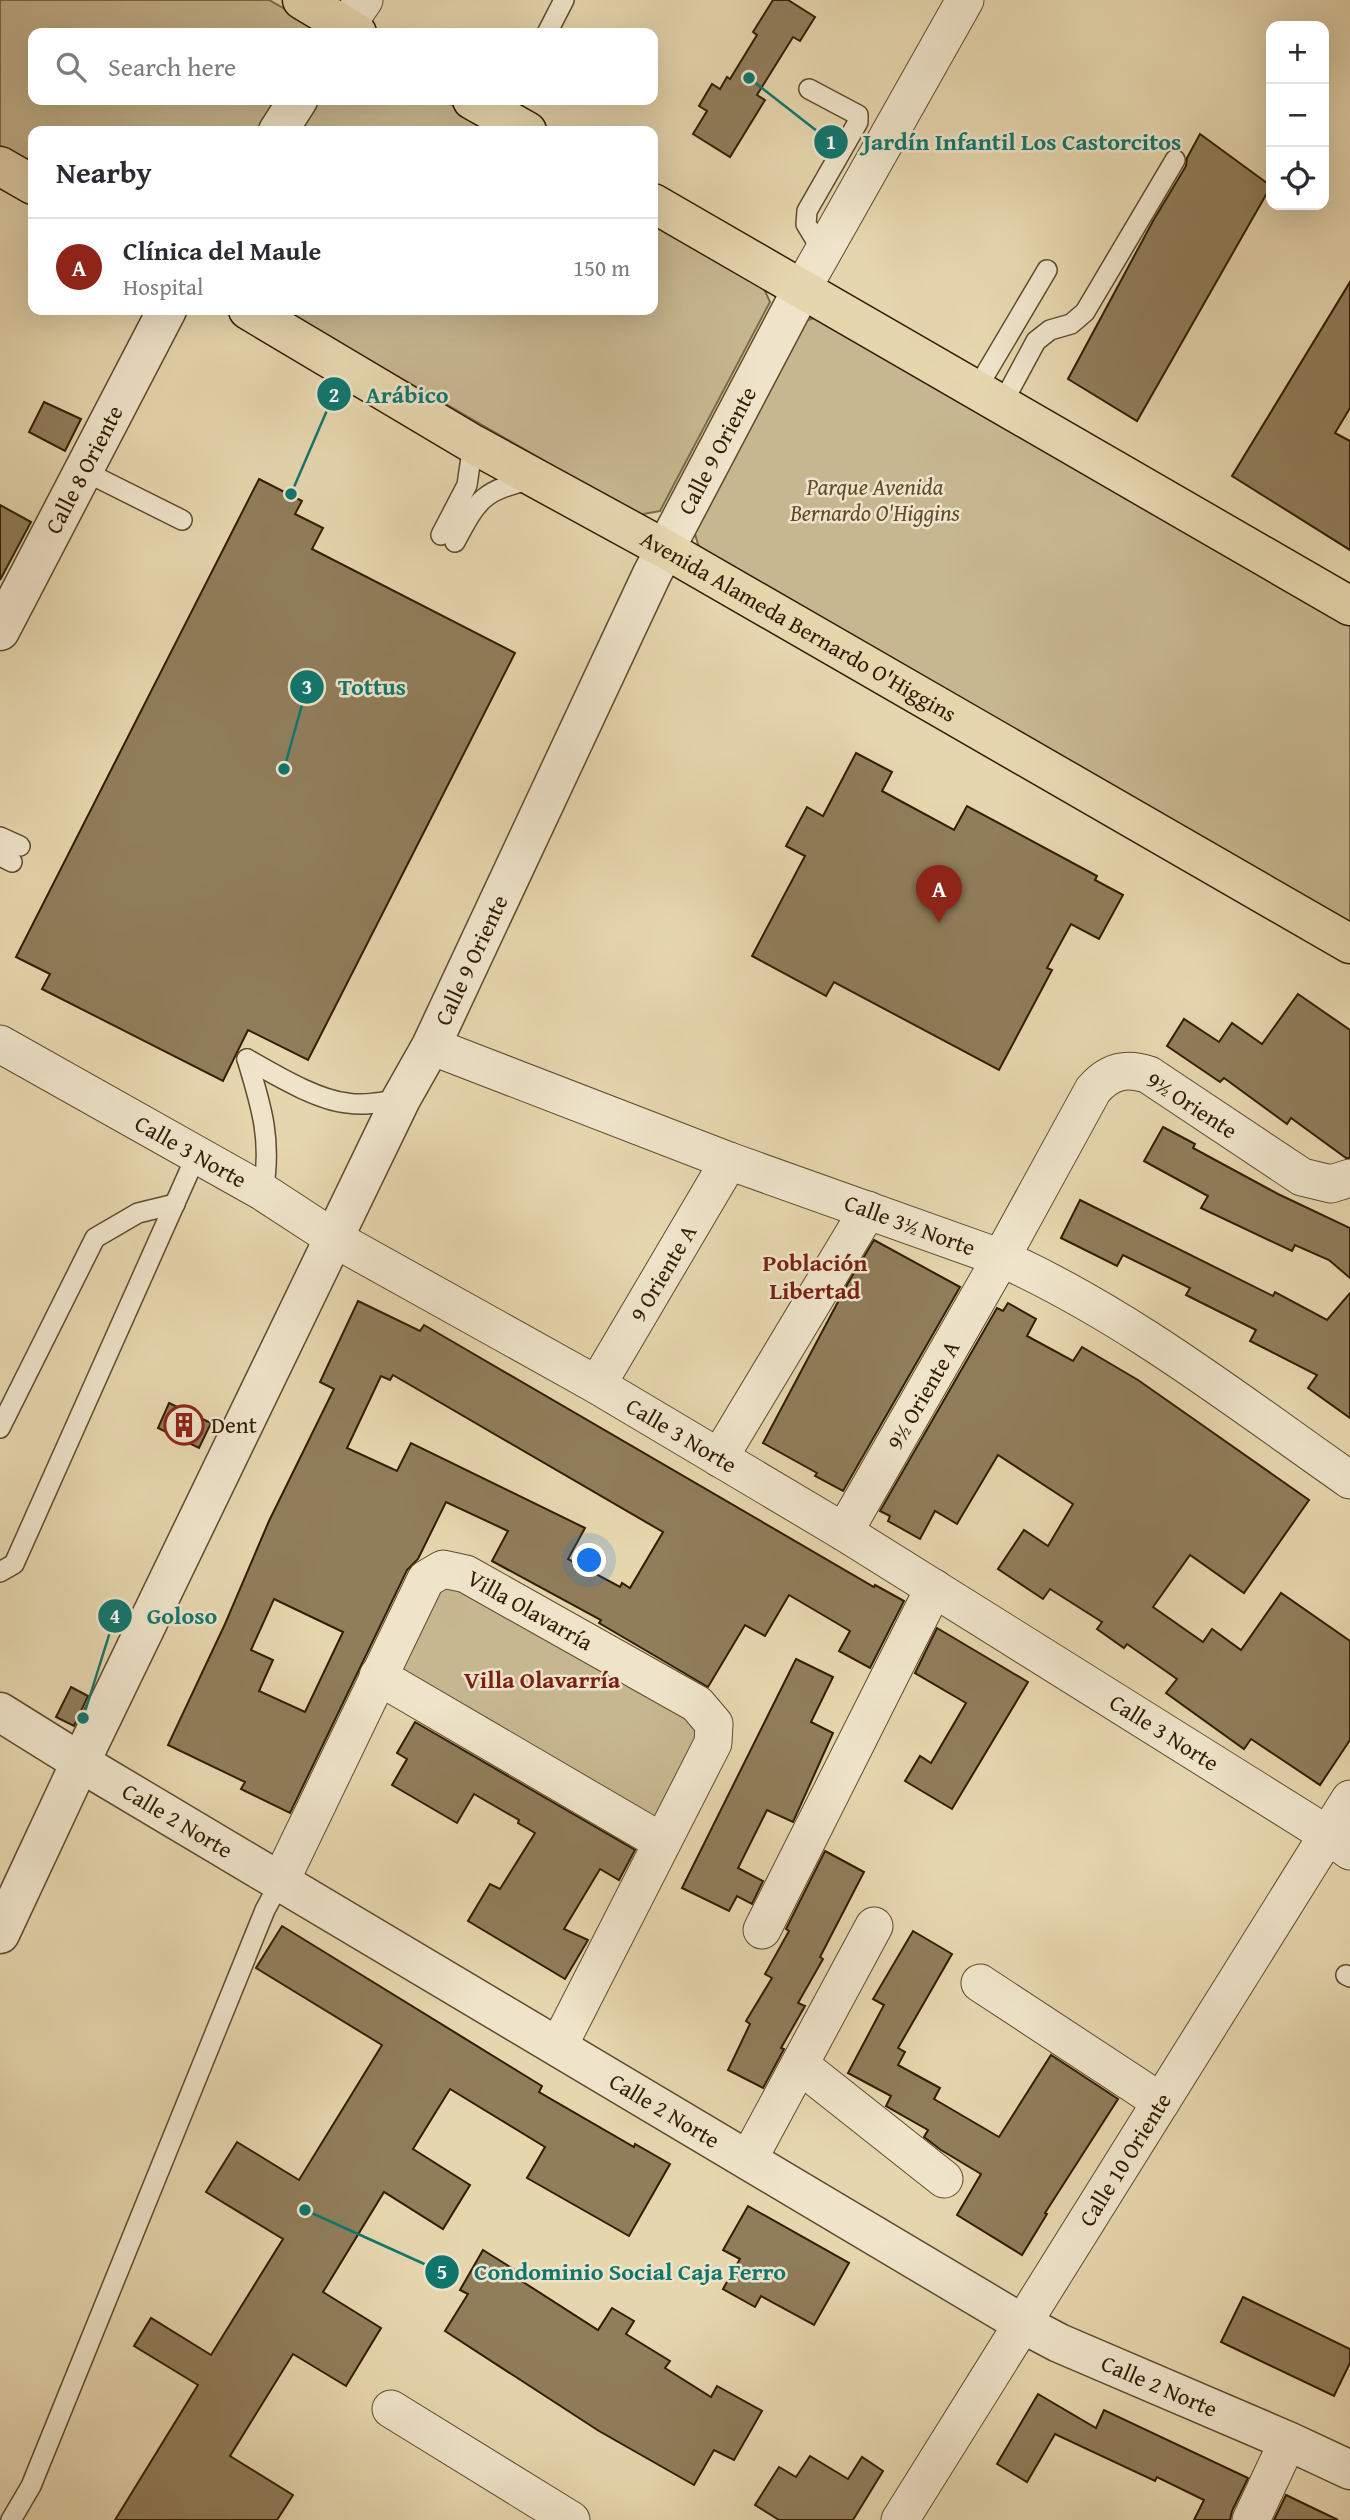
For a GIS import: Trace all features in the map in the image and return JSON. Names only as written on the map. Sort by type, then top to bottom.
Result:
[{"type":"main road","points":[[302,0],[352,23]]},
{"type":"main road","points":[[0,166],[28,182]]},
{"type":"main road","points":[[658,206],[1350,606]]},
{"type":"main road","name":"Avenida Alameda Bernardo O'Higgins","points":[[256,315],[473,444],[665,550],[1350,944]]},
{"type":"street","name":"Calle 9 Oriente","points":[[0,1934],[80,1762],[401,1099],[431,1046],[665,550],[802,289],[965,0]]},
{"type":"street","points":[[281,126],[295,105]]},
{"type":"street","name":"Calle 8 Oriente","points":[[0,631],[164,315]]},
{"type":"street","name":"Calle 3 Norte","points":[[0,1044],[263,1192],[335,1238],[597,1385],[844,1532],[1339,1843]]},
{"type":"street","name":"Calle 3½ Norte","points":[[431,1046],[729,1161],[1001,1258],[1078,1295],[1108,1314],[1350,1480]]},
{"type":"street","name":"9½ Oriente","points":[[1001,1258],[1093,1090],[1099,1082],[1118,1071],[1138,1071],[1149,1075],[1302,1177],[1331,1184],[1350,1178]]},
{"type":"street","name":"9 Oriente A","points":[[597,1385],[729,1161]]},
{"type":"street","points":[[719,1458],[868,1210]]},
{"type":"street","name":"9½ Oriente A","points":[[844,1532],[1001,1258]]},
{"type":"street","name":"Villa Olavarría","points":[[280,1882],[426,1579],[443,1569],[466,1574],[697,1704],[714,1724],[713,1743],[558,2047]]},
{"type":"street","points":[[762,1930],[934,1588]]},
{"type":"street","points":[[378,1676],[662,1842]]},
{"type":"street","name":"Calle 2 Norte","points":[[0,1712],[280,1882],[1023,2324],[1059,2343],[1350,2470]]},
{"type":"street","name":"Calle 10 Oriente","points":[[900,2520],[1161,2102],[1339,1843],[1350,1799]]},
{"type":"street","points":[[748,2160],[874,1926]]},
{"type":"street","points":[[980,1983],[1161,2102]]},
{"type":"street","points":[[800,2065],[944,2179]]},
{"type":"street","points":[[391,2409],[571,2520]]},
{"type":"street","points":[[1251,2520],[1288,2441]]},
{"type":"lane","points":[[550,28],[564,0]]},
{"type":"lane","points":[[809,89],[858,115],[858,122],[807,211],[806,224],[823,252]]},
{"type":"lane","points":[[989,397],[1042,335],[1071,324],[1085,312],[1175,160]]},
{"type":"lane","points":[[989,397],[1047,270]]},
{"type":"lane","points":[[473,444],[467,485],[448,539],[486,494],[502,486],[535,478]]},
{"type":"lane","points":[[82,470],[181,520]]},
{"type":"lane","points":[[0,837],[11,855]]},
{"type":"lane","points":[[263,1192],[268,1165],[265,1124],[247,1059],[293,1085],[344,1103],[370,1104],[401,1099]]},
{"type":"lane","points":[[0,1572],[14,1564],[197,1154]]},
{"type":"lane","points":[[0,1428],[95,1238],[138,1213],[175,1205]]},
{"type":"lane","points":[[11,2520],[31,2486],[265,1910],[280,1882]]},
{"type":"green space","points":[[0,0],[269,0],[318,28],[28,28],[28,105],[452,105],[489,126],[28,126],[28,162],[0,146]]},
{"type":"green space","points":[[658,223],[761,282],[770,302],[660,511],[638,515],[292,315],[658,315]]},
{"type":"green space","name":"Parque Avenida Bernardo O'Higgins","points":[[820,316],[1350,625],[1350,924],[701,554],[694,531],[802,322]]},
{"type":"green space","points":[[444,1576],[708,1724],[655,1820],[395,1668]]},
{"type":"building","points":[[773,0],[788,0],[815,17],[800,41],[793,37],[757,95],[765,100],[730,157],[693,134],[707,111],[699,106],[712,84],[720,89],[727,77],[730,79],[757,35],[753,32]]},
{"type":"building","points":[[1200,134],[1266,182],[1266,195],[1137,421],[1068,379],[1153,221],[1186,166],[1187,158]]},
{"type":"building","points":[[1350,282],[1350,408],[1335,433],[1350,441],[1350,550],[1232,476]]},
{"type":"building","points":[[44,402],[81,419],[65,451],[29,432]]},
{"type":"building","points":[[259,479],[302,501],[295,514],[323,528],[312,549],[515,653],[308,1060],[248,1030],[223,1081],[42,989],[50,974],[16,957]]},
{"type":"building","points":[[0,505],[31,522],[0,580]]},
{"type":"building","points":[[856,753],[892,772],[882,791],[954,830],[967,806],[1097,876],[1095,880],[1123,895],[1099,939],[1071,924],[1047,968],[1052,970],[999,1070],[834,982],[826,996],[752,956],[805,856],[786,846],[807,807],[823,816]]},
{"type":"building","points":[[1298,994],[1350,1030],[1350,1158],[1346,1158],[1291,1118],[1287,1124],[1224,1078],[1220,1082],[1167,1046],[1184,1019],[1219,1042],[1232,1023],[1262,1044]]},
{"type":"building","points":[[1163,1127],[1195,1144],[1193,1148],[1278,1194],[1350,1228],[1350,1278],[1329,1260],[1295,1245],[1292,1251],[1201,1208],[1208,1196],[1144,1161]]},
{"type":"building","points":[[1080,1200],[1273,1296],[1275,1292],[1327,1320],[1350,1293],[1350,1418],[1308,1388],[1317,1375],[1250,1341],[1256,1330],[1186,1295],[1190,1288],[1123,1255],[1117,1266],[1061,1238]]},
{"type":"building","points":[[874,1240],[960,1287],[843,1491],[763,1443],[848,1283]]},
{"type":"building","points":[[358,1301],[420,1331],[424,1325],[874,1587],[875,1585],[904,1601],[870,1668],[839,1651],[850,1631],[789,1595],[765,1636],[745,1625],[708,1687],[599,1623],[601,1620],[492,1561],[508,1531],[446,1502],[418,1559],[407,1570],[290,1813],[241,1789],[245,1782],[168,1745],[225,1624],[269,1521],[334,1389],[320,1382]],"holes":[[[393,1375],[663,1532],[630,1588],[622,1583],[620,1587],[568,1559],[585,1528],[411,1443],[397,1471],[347,1448],[381,1376],[390,1380]],[[274,1599],[343,1632],[305,1712],[259,1691],[273,1660],[251,1650]]]},
{"type":"building","points":[[1008,1303],[1036,1319],[1027,1336],[1073,1361],[1082,1347],[1138,1380],[1309,1500],[1244,1593],[1190,1555],[1153,1607],[1203,1642],[1212,1629],[1241,1650],[1281,1593],[1350,1641],[1350,1740],[1320,1785],[1251,1739],[1244,1749],[1166,1693],[1177,1679],[1127,1644],[1124,1648],[1097,1629],[1102,1622],[1050,1589],[1043,1599],[998,1569],[1024,1530],[1048,1546],[1073,1504],[998,1455],[957,1524],[935,1511],[920,1539],[888,1521],[890,1516],[880,1511],[997,1308],[1003,1311]]},
{"type":"building","name":"Dent","points":[[169,1403],[211,1423],[199,1448],[158,1428]]},
{"type":"building","points":[[937,1628],[1028,1682],[952,1809],[905,1781],[920,1756],[931,1763],[966,1703],[915,1673]]},
{"type":"building","points":[[796,1659],[833,1677],[811,1722],[833,1733],[793,1822],[767,1810],[738,1868],[763,1881],[752,1904],[737,1896],[729,1911],[682,1888]]},
{"type":"building","points":[[71,1687],[88,1696],[74,1726],[56,1717]]},
{"type":"building","points":[[415,1722],[635,1850],[619,1880],[600,1869],[564,1929],[588,1940],[565,1979],[468,1921],[490,1884],[500,1889],[535,1833],[518,1823],[519,1820],[474,1794],[457,1823],[392,1785],[407,1759],[397,1753]]},
{"type":"building","points":[[825,1851],[864,1872],[820,1957],[823,1959],[798,2003],[805,2006],[781,2048],[784,2049],[763,2088],[728,2070],[750,2024],[746,2021],[772,1978],[765,1974],[789,1931],[786,1929]]},
{"type":"building","points":[[282,1926],[542,2086],[539,2092],[634,2147],[635,2144],[670,2164],[629,2236],[527,2178],[545,2147],[450,2089],[413,2149],[470,2185],[443,2229],[384,2192],[323,2292],[381,2328],[346,2386],[293,2354],[230,2456],[293,2495],[277,2520],[115,2520],[198,2385],[134,2346],[151,2318],[211,2355],[283,2239],[206,2192],[237,2142],[299,2180],[382,2045],[256,1968]]},
{"type":"building","points":[[913,1931],[952,1954],[898,2048],[905,2052],[898,2065],[940,2088],[934,2099],[999,2137],[1051,2055],[1118,2099],[1045,2213],[1047,2214],[1022,2255],[957,2215],[981,2174],[924,2137],[928,2130],[886,2106],[891,2096],[848,2073],[884,2005],[873,1999]]},
{"type":"building","points":[[748,2206],[849,2263],[814,2325],[761,2296],[755,2307],[723,2289],[740,2259],[723,2250]]},
{"type":"building","points":[[483,2250],[523,2275],[520,2280],[598,2330],[612,2308],[634,2321],[626,2334],[670,2361],[665,2368],[711,2397],[717,2386],[762,2411],[734,2460],[714,2450],[694,2485],[599,2431],[445,2331],[468,2294],[460,2290]]},
{"type":"building","points":[[1243,2297],[1350,2349],[1350,2363],[1334,2396],[1221,2342]]},
{"type":"building","points":[[1038,2394],[1096,2428],[1104,2410],[1248,2478],[1230,2520],[1194,2520],[1204,2500],[1157,2477],[1155,2481],[1055,2434],[1027,2482],[997,2464]]},
{"type":"building","points":[[810,2456],[848,2479],[862,2457],[883,2471],[853,2520],[779,2520],[755,2505],[779,2467],[796,2477]]},
{"type":"building","points":[[1286,2495],[1338,2520],[1274,2520]]},
{"type":"place","name":"Jardín Infantil Los Castorcitos","points":[[749,78]]},
{"type":"place","name":"Arábico","points":[[291,494]]},
{"type":"place","name":"Tottus","points":[[284,769]]},
{"type":"place","name":"Clínica del Maule","points":[[939,923]]},
{"type":"place","name":"Dent","points":[[184,1425]]},
{"type":"place","name":"Goloso","points":[[83,1718]]},
{"type":"place","name":"Condominio Social Caja Ferro","points":[[305,2210]]},
{"type":"district","name":"Población Libertad","points":[[815,1277]]},
{"type":"district","name":"Villa Olavarría","points":[[542,1680]]}]
